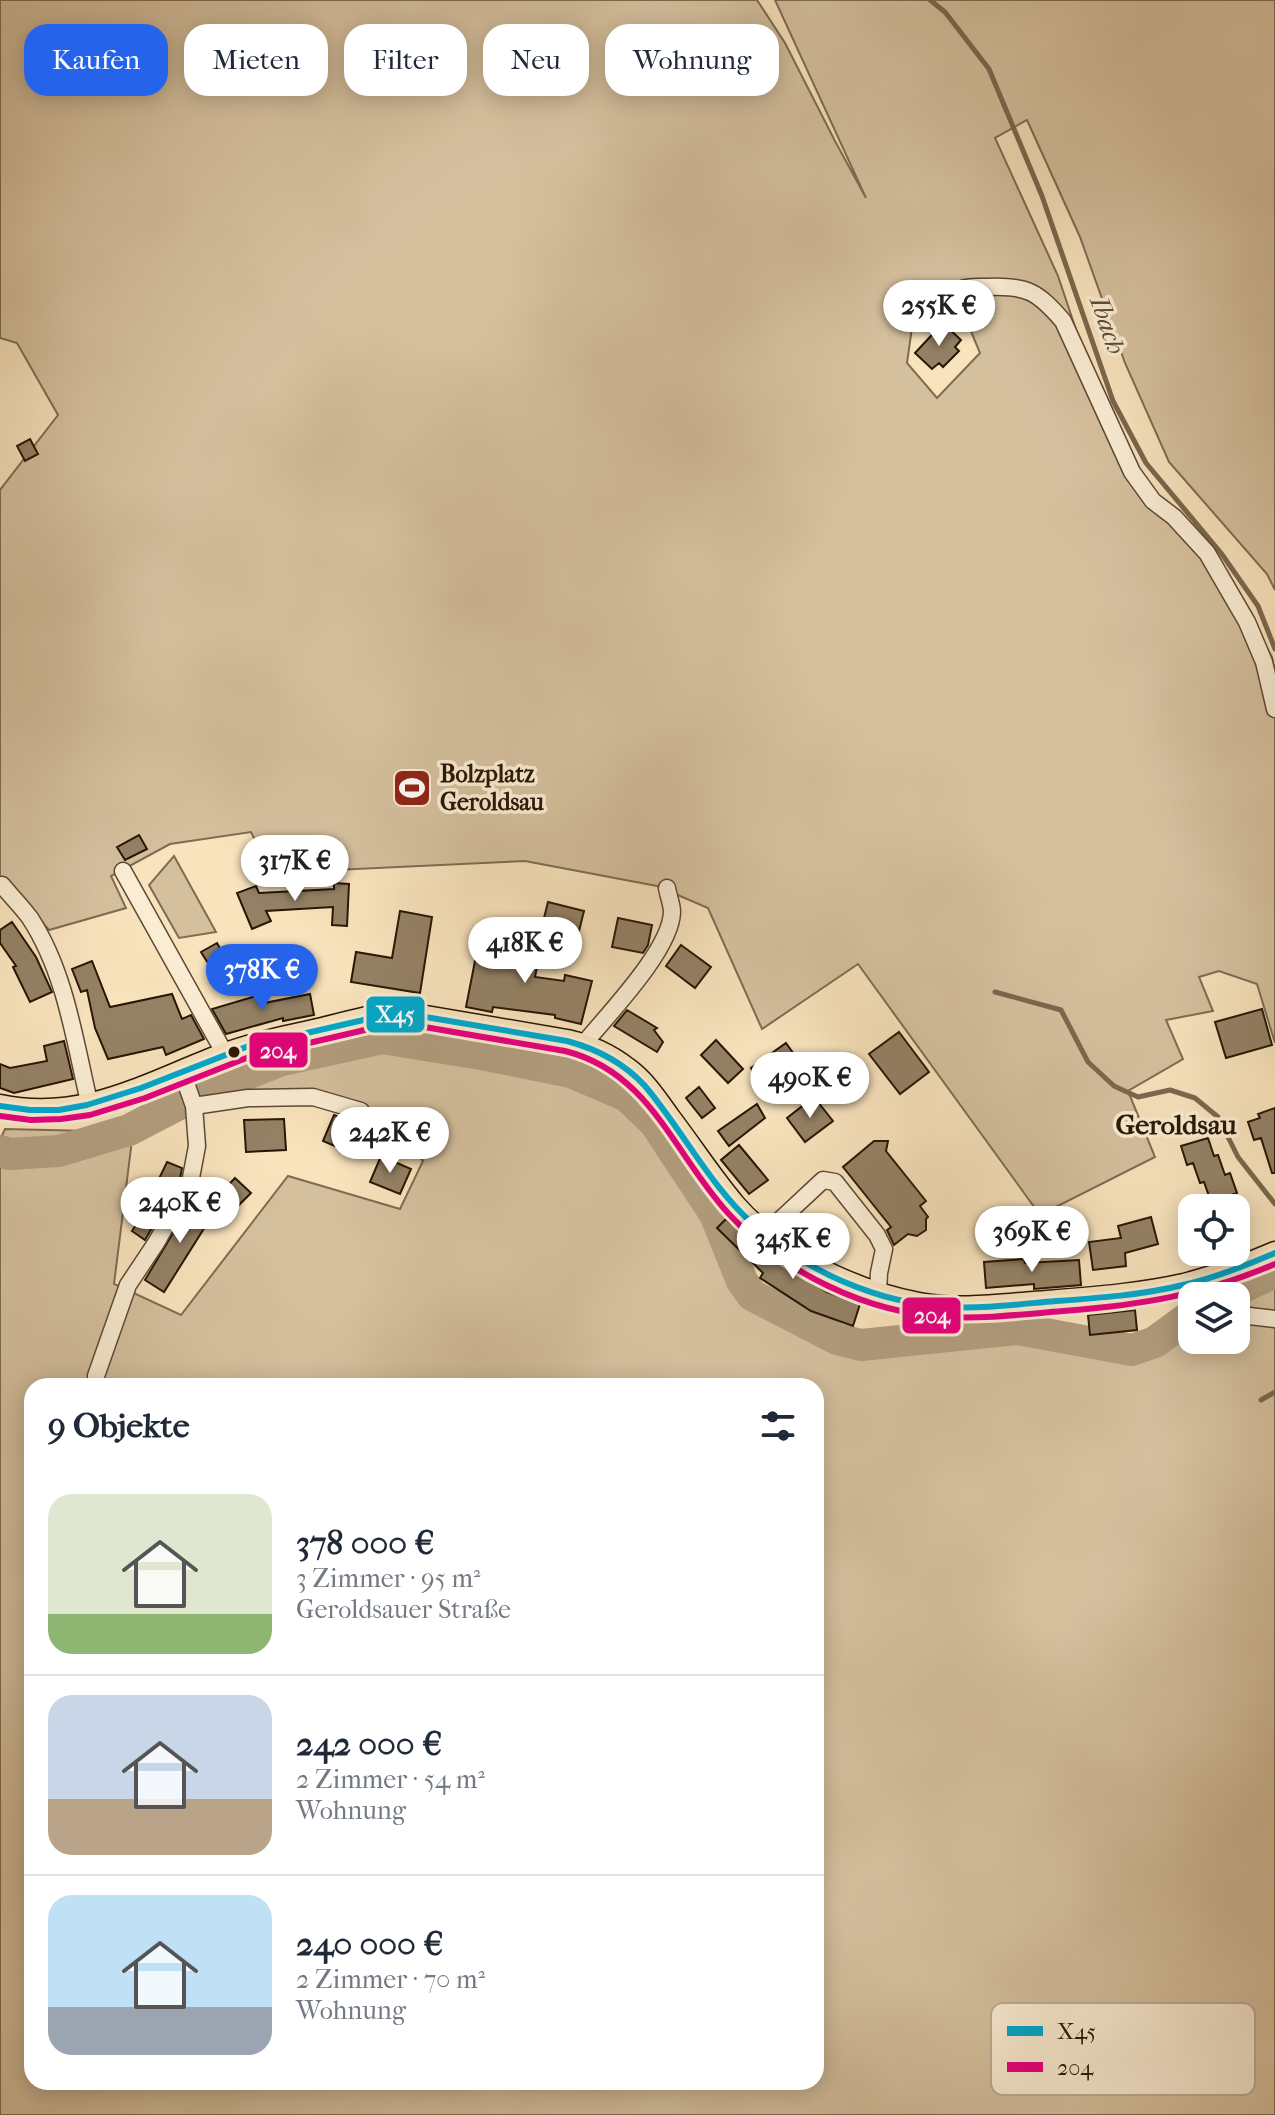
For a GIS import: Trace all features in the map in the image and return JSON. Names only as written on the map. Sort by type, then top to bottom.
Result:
[{"type":"main road","points":[[0,1106],[47,1111],[90,1106],[184,1079],[225,1054],[382,1015],[428,1017],[583,1045],[625,1066],[644,1085],[734,1204],[764,1235],[797,1258],[878,1293],[921,1305],[987,1307],[1178,1289]]},
{"type":"main road","points":[[1228,1282],[1275,1253]]},
{"type":"street","points":[[915,322],[937,303],[963,288],[1028,289],[1046,301],[1063,321],[1132,472],[1153,501],[1174,517],[1207,553],[1247,622],[1264,662],[1275,709]]},
{"type":"street","points":[[123,871],[225,1054]]},
{"type":"street","points":[[2,885],[30,918],[50,955],[67,1005],[90,1106]]},
{"type":"street","points":[[583,1045],[662,945],[672,912],[667,888]]},
{"type":"street","points":[[96,1376],[128,1285],[190,1183],[197,1146],[194,1106],[184,1079]]},
{"type":"street","points":[[194,1106],[248,1098],[313,1097],[361,1111]]},
{"type":"street","points":[[764,1235],[823,1180],[835,1182],[877,1235],[884,1249],[878,1293]]},
{"type":"street","points":[[1250,1316],[1275,1319]]},
{"type":"shaded area","points":[[0,0],[757,0],[773,24],[605,24],[605,96],[779,96],[779,34],[866,198],[775,0],[1275,0],[1275,590],[1267,574],[1169,462],[1125,363],[1080,237],[1027,120],[995,138],[1058,276],[1122,466],[1222,568],[1272,657],[1275,672],[1275,1043],[1257,984],[1219,971],[1199,977],[1213,1011],[1166,1020],[1183,1059],[1128,1091],[1155,1157],[1040,1215],[858,964],[762,1029],[708,908],[657,886],[525,861],[271,873],[251,832],[170,844],[111,876],[126,908],[49,930],[0,877],[0,490],[58,415],[17,343],[0,338]],"holes":[[[951,283],[980,353],[937,398],[907,363],[913,320]]]},
{"type":"shaded area","points":[[174,856],[216,932],[179,938],[149,885]]},
{"type":"shaded area","points":[[390,1022],[506,1041],[602,1063],[640,1096],[724,1217],[732,1248],[755,1289],[856,1339],[898,1337],[905,1311],[979,1325],[1029,1325],[1129,1346],[1178,1335],[1178,1354],[1250,1354],[1250,1282],[1235,1282],[1235,1279],[1275,1262],[1275,2115],[0,2115],[0,1140],[5,1129],[133,1132],[114,1284],[181,1315],[288,1176],[400,1209],[423,1161],[379,1110],[313,1097],[248,1098],[245,1079],[333,1052]]},
{"type":"building","points":[[943,323],[961,340],[955,347],[959,351],[943,367],[939,363],[932,369],[915,353]]},
{"type":"building","points":[[30,439],[38,454],[25,461],[17,446]]},
{"type":"building","points":[[139,835],[147,849],[125,860],[117,847]]},
{"type":"building","points":[[334,883],[349,884],[347,926],[332,925],[333,907],[266,911],[271,921],[252,929],[237,893],[256,886],[259,893],[334,889]]},
{"type":"building","points":[[548,902],[584,911],[577,939],[541,930]]},
{"type":"building","points":[[400,911],[432,917],[420,993],[351,982],[356,952],[392,958]]},
{"type":"building","points":[[618,918],[652,925],[643,953],[612,947]]},
{"type":"building","points":[[12,922],[36,957],[52,992],[30,1002],[13,967],[16,966],[0,943],[0,930]]},
{"type":"building","points":[[500,936],[541,947],[535,977],[564,981],[565,975],[592,981],[581,1024],[555,1018],[555,1015],[493,1007],[492,1012],[466,1007],[475,961],[493,964]]},
{"type":"building","points":[[217,943],[226,959],[211,968],[201,952]]},
{"type":"building","points":[[681,945],[711,967],[695,988],[666,966]]},
{"type":"building","points":[[92,961],[110,1007],[172,994],[182,1019],[191,1015],[204,1039],[166,1055],[163,1047],[108,1059],[95,1028],[87,990],[81,992],[72,969]]},
{"type":"building","points":[[310,994],[314,1015],[283,1021],[283,1018],[226,1034],[212,1009],[256,996],[259,1004]]},
{"type":"building","points":[[1262,1009],[1272,1045],[1226,1058],[1215,1022]]},
{"type":"building","points":[[627,1010],[657,1028],[654,1030],[663,1042],[657,1052],[614,1026]]},
{"type":"building","points":[[899,1032],[929,1072],[900,1094],[869,1054]]},
{"type":"building","points":[[716,1040],[743,1069],[728,1083],[701,1055]]},
{"type":"building","points":[[64,1041],[73,1079],[14,1093],[0,1088],[0,1064],[10,1068],[47,1061],[44,1046]]},
{"type":"building","points":[[786,1043],[806,1071],[770,1096],[751,1068]]},
{"type":"building","points":[[699,1087],[715,1108],[702,1118],[686,1098]]},
{"type":"building","points":[[814,1097],[833,1121],[805,1142],[787,1118]]},
{"type":"building","points":[[757,1104],[765,1118],[729,1146],[718,1131]]},
{"type":"building","points":[[1275,1108],[1275,1173],[1272,1173],[1261,1138],[1254,1140],[1248,1122],[1260,1118],[1258,1114]]},
{"type":"building","points":[[334,1115],[374,1131],[363,1158],[323,1141]]},
{"type":"building","points":[[284,1119],[286,1150],[246,1152],[244,1120]]},
{"type":"building","points":[[1208,1138],[1225,1175],[1230,1173],[1237,1193],[1208,1194],[1204,1182],[1200,1183],[1193,1163],[1187,1165],[1181,1146]]},
{"type":"building","points":[[874,1141],[888,1141],[886,1151],[926,1201],[920,1206],[928,1217],[926,1230],[917,1236],[908,1234],[894,1245],[887,1230],[891,1227],[843,1167]]},
{"type":"building","points":[[739,1145],[768,1180],[749,1194],[721,1160]]},
{"type":"building","points":[[381,1156],[411,1169],[400,1194],[370,1182]]},
{"type":"building","points":[[167,1162],[182,1168],[180,1179],[145,1240],[132,1231],[159,1189],[155,1187]]},
{"type":"building","points":[[235,1178],[251,1193],[231,1213],[216,1198]]},
{"type":"building","points":[[194,1198],[215,1211],[164,1292],[145,1280]]},
{"type":"building","points":[[1151,1217],[1158,1244],[1125,1253],[1126,1266],[1093,1270],[1089,1242],[1121,1238],[1118,1226]]},
{"type":"building","points":[[726,1219],[771,1261],[773,1257],[827,1292],[860,1304],[853,1326],[811,1311],[760,1278],[763,1273],[717,1228]]},
{"type":"building","points":[[1024,1259],[1025,1263],[1079,1260],[1081,1285],[1034,1289],[1034,1284],[986,1288],[984,1262]]},
{"type":"building","points":[[1135,1310],[1137,1330],[1090,1335],[1088,1315]]},
{"type":"waterway","name":"Ibach","points":[[930,0],[945,12],[989,69],[1042,196],[1113,401],[1146,463],[1221,553],[1258,606],[1275,649]]},
{"type":"waterway","points":[[995,992],[1061,1010],[1088,1062],[1114,1086],[1138,1097],[1170,1090],[1195,1098],[1218,1117],[1238,1157],[1275,1204]]},
{"type":"waterway","points":[[0,1151],[9,1154],[59,1151],[129,1130],[204,1091],[282,1060],[382,1038],[571,1072],[627,1096],[655,1123],[715,1214],[742,1281],[752,1295],[837,1339],[861,1345],[1018,1329],[1132,1350],[1155,1342],[1178,1325]]},
{"type":"waterway","points":[[1250,1284],[1275,1272]]},
{"type":"waterway","points":[[1261,1400],[1275,1392]]},
{"type":"transit line","name":"X45","points":[[0,1106],[59,1110],[87,1105],[141,1088],[246,1047],[385,1015],[408,1014],[567,1041],[609,1058],[645,1086],[738,1210],[774,1242],[844,1282],[895,1299],[947,1307],[974,1307],[1120,1296],[1195,1282],[1275,1253]]},
{"type":"transit line","name":"204","points":[[0,1116],[31,1120],[90,1115],[145,1098],[249,1057],[386,1025],[407,1024],[565,1051],[594,1062],[619,1077],[640,1096],[709,1190],[750,1234],[800,1271],[828,1286],[887,1308],[918,1314],[977,1317],[1119,1305],[1197,1291],[1275,1264]]},
{"type":"place","name":"Bolzplatz Geroldsau","points":[[412,788]]},
{"type":"district","name":"Geroldsau","points":[[1176,1124]]}]
